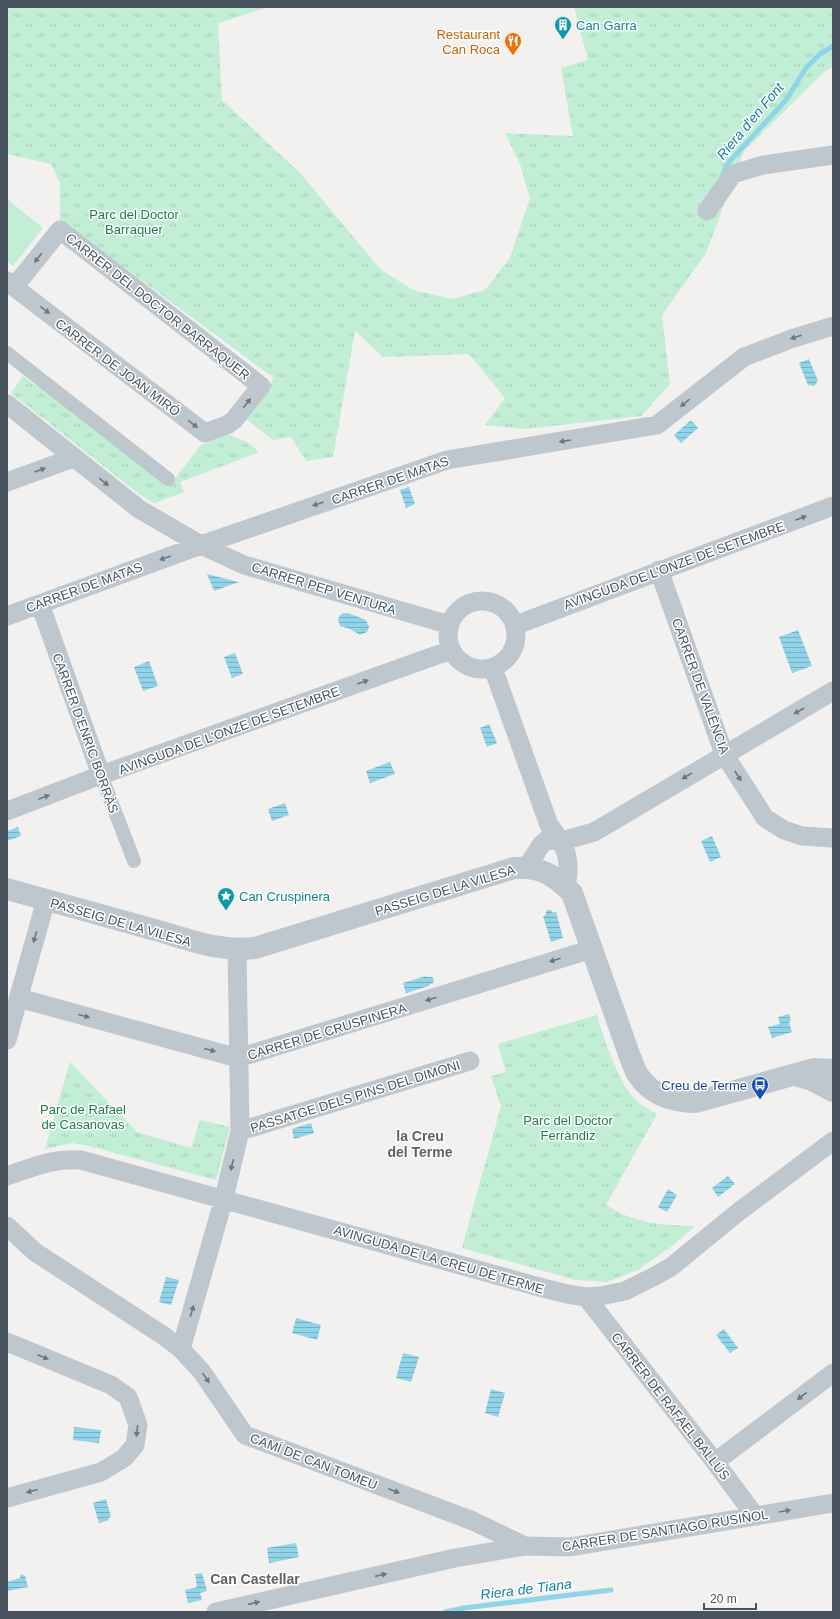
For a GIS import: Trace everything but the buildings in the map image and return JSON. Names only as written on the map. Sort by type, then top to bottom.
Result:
[{"type":"street","points":[[708,211],[733,174],[764,165],[833,155]]},
{"type":"street","name":"CARRER DEL DOCTOR BARRAQUER","points":[[11,284],[60,230],[261,386],[234,420]]},
{"type":"street","name":"CARRER DE JOAN MIRÓ","points":[[11,284],[205,433],[227,425],[234,420]]},
{"type":"street","name":"CARRER DE MATAS","points":[[7,616],[201,545],[447,460],[658,425],[744,357],[791,339],[833,326]]},
{"type":"street","points":[[7,353],[168,479]]},
{"type":"street","name":"CARRER PEP VENTURA","points":[[7,404],[139,510],[201,545],[244,565],[450,625]]},
{"type":"street","points":[[7,482],[73,458]]},
{"type":"street","name":"AVINGUDA DE L'ONZE DE SETEMBRE","points":[[516,624],[833,506]]},
{"type":"street","name":"CARRER DE VALÈNCIA","points":[[659,570],[724,754],[765,818],[784,830],[802,836],[833,838]]},
{"type":"street","points":[[482,601],[496,604],[508,612],[516,624],[516,643],[508,659],[493,668],[481,670],[469,667],[458,660],[452,650],[448,638],[450,625],[456,612],[468,604],[482,601]]},
{"type":"street","name":"CARRER D'ENRIC BORRÀS","points":[[40,604],[100,775],[134,861]]},
{"type":"street","name":"AVINGUDA DE L'ONZE DE SETEMBRE","points":[[7,811],[100,775],[452,650]]},
{"type":"street","points":[[493,668],[553,835],[567,855],[569,874],[566,887]]},
{"type":"street","points":[[833,691],[594,832],[553,835],[541,845],[536,869],[559,880],[572,893],[629,1054],[638,1075],[653,1090],[667,1099],[682,1102],[696,1102],[814,1069],[833,1070]]},
{"type":"street","name":"PASSEIG DE LA VILESA","points":[[7,889],[151,928],[201,945],[237,950],[255,948],[514,868],[536,869]]},
{"type":"street","points":[[7,1040],[46,900]]},
{"type":"street","name":"CARRER DE CRUSPINERA","points":[[19,996],[26,1000],[238,1058],[592,948]]},
{"type":"street","points":[[181,1349],[224,1198],[240,1131],[237,950]]},
{"type":"street","name":"PASSATGE DELS PINS DEL DIMONI","points":[[240,1131],[470,1061]]},
{"type":"street","points":[[795,1075],[812,1080],[833,1091]]},
{"type":"street","name":"AVINGUDA DE LA CREU DE TERME","points":[[7,1176],[52,1161],[66,1159],[81,1160],[224,1198],[543,1288],[586,1297],[612,1295],[625,1291],[671,1267],[737,1213],[833,1141]]},
{"type":"street","name":"CAMÍ DE CAN TOMEU","points":[[7,1226],[35,1252],[164,1336],[181,1349],[202,1372],[245,1435],[473,1521],[525,1546]]},
{"type":"street","name":"CARRER DE RAFAEL BALLÚS","points":[[586,1297],[715,1462],[755,1516]]},
{"type":"street","points":[[7,1342],[111,1385],[128,1397],[138,1424],[135,1445],[124,1458],[101,1472],[7,1498]]},
{"type":"street","points":[[715,1462],[833,1373]]},
{"type":"street","name":"CARRER DE SANTIAGO RUSIÑOL","points":[[216,1612],[455,1558],[525,1546],[570,1547],[833,1503]]},
{"type":"green space","name":"Parc del Doctor Barraquer","points":[[7,7],[269,7],[218,23],[222,100],[301,174],[380,269],[413,290],[453,299],[485,290],[510,258],[530,198],[520,164],[505,133],[573,136],[561,68],[588,60],[574,7],[833,7],[833,66],[820,76],[744,151],[706,253],[662,315],[670,384],[641,416],[525,429],[485,425],[505,398],[469,354],[383,357],[355,331],[333,457],[306,461],[291,437],[273,440],[245,418],[274,378],[60,220],[60,183],[51,164],[7,154]]},
{"type":"green space","points":[[7,199],[43,228],[13,266],[7,261]]},
{"type":"green space","points":[[23,376],[36,386],[38,383],[169,486],[200,446],[228,435],[247,442],[259,452],[180,482],[184,492],[154,503],[139,494],[11,393]]},
{"type":"green space","name":"Parc del Doctor Ferràndiz","points":[[597,1015],[603,1035],[621,1079],[627,1089],[638,1101],[657,1114],[606,1205],[638,1220],[660,1224],[695,1226],[672,1246],[638,1270],[607,1282],[576,1280],[462,1248],[501,1106],[491,1076],[506,1072],[498,1044]]},
{"type":"green space","name":"Parc de Rafael de Casanovas","points":[[70,1062],[137,1132],[191,1148],[200,1120],[230,1127],[216,1180],[85,1145],[73,1143],[45,1149]]},
{"type":"water","points":[[809,359],[818,381],[814,386],[808,385],[799,363]]},
{"type":"water","points":[[691,420],[698,428],[681,443],[674,435]]},
{"type":"water","points":[[409,487],[415,504],[406,508],[400,490]]},
{"type":"water","points":[[207,574],[239,582],[214,591]]},
{"type":"water","points":[[343,613],[348,613],[366,620],[369,627],[367,632],[360,635],[350,629],[340,626],[338,619]]},
{"type":"water","points":[[798,630],[812,666],[792,673],[779,637]]},
{"type":"water","points":[[235,653],[243,674],[232,678],[224,657]]},
{"type":"water","points":[[149,661],[158,686],[143,691],[134,667]]},
{"type":"water","points":[[489,724],[497,743],[487,747],[480,728]]},
{"type":"water","points":[[390,762],[395,774],[370,783],[366,771]]},
{"type":"water","points":[[285,803],[289,815],[272,821],[268,809]]},
{"type":"water","points":[[18,827],[21,836],[7,841],[7,831]]},
{"type":"water","points":[[712,836],[721,857],[710,862],[701,841]]},
{"type":"water","points":[[547,910],[551,910],[553,913],[556,912],[563,938],[551,942],[543,916],[545,916]]},
{"type":"water","points":[[426,976],[434,979],[433,983],[429,986],[406,993],[403,983]]},
{"type":"water","points":[[789,1014],[791,1021],[789,1022],[792,1032],[772,1038],[768,1027],[780,1024],[778,1017]]},
{"type":"water","points":[[311,1123],[314,1133],[294,1139],[292,1129]]},
{"type":"water","points":[[728,1176],[735,1184],[718,1197],[712,1188]]},
{"type":"water","points":[[668,1189],[677,1195],[667,1212],[658,1207]]},
{"type":"water","points":[[166,1277],[179,1280],[171,1305],[159,1302]]},
{"type":"water","points":[[296,1318],[321,1325],[317,1340],[292,1333]]},
{"type":"water","points":[[724,1329],[738,1348],[730,1353],[716,1335]]},
{"type":"water","points":[[403,1353],[419,1357],[411,1382],[396,1378]]},
{"type":"water","points":[[491,1389],[505,1393],[498,1417],[485,1413]]},
{"type":"water","points":[[74,1427],[101,1430],[99,1443],[73,1440]]},
{"type":"water","points":[[106,1499],[111,1517],[108,1518],[109,1520],[99,1523],[93,1503]]},
{"type":"water","points":[[296,1543],[299,1557],[269,1563],[267,1548]]},
{"type":"water","points":[[202,1573],[207,1591],[200,1593],[202,1600],[188,1603],[185,1590],[197,1587],[195,1574]]},
{"type":"water","points":[[21,1574],[25,1576],[28,1587],[8,1591],[7,1582],[20,1578]]},
{"type":"waterway","name":"Riera d'en Font","points":[[723,174],[729,162],[786,100],[806,68],[820,54],[833,46]]},
{"type":"waterway","name":"Riera de Tiana","points":[[445,1612],[464,1608],[611,1590]]},
{"type":"place","name":"Can Garra","points":[[563,40]]},
{"type":"place","name":"Restaurant Can Roca","points":[[513,56]]},
{"type":"place","name":"Can Cruspinera","points":[[226,911]]},
{"type":"place","name":"Creu de Terme","points":[[760,1100]]},
{"type":"district","name":"la Creu del Terme","points":[[420,1144]]},
{"type":"district","name":"Can Castellar","points":[[255,1579]]}]
